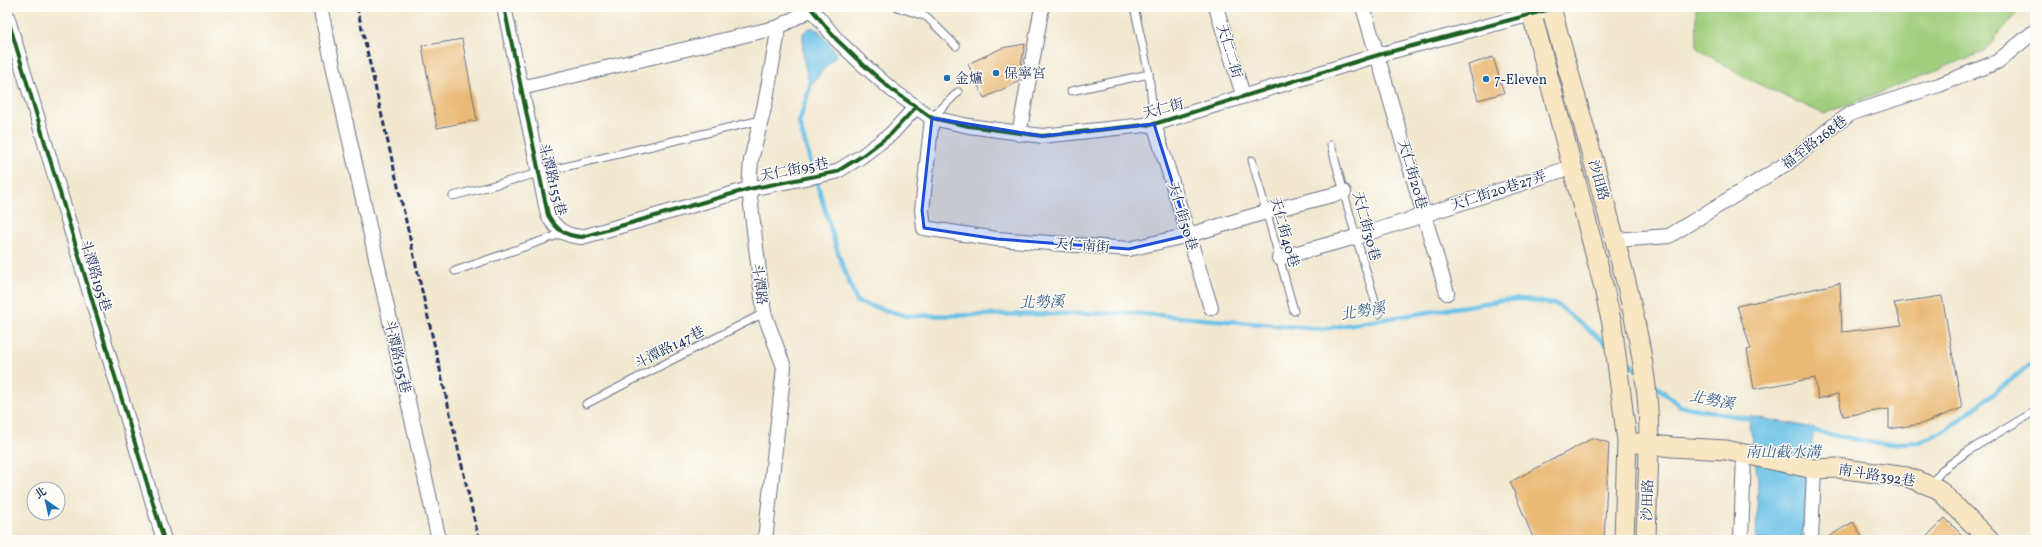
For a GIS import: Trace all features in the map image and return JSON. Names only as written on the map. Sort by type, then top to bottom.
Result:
[{"type":"street","name":"斗潭路195巷","points":[[320,7],[439,540]]},
{"type":"street","name":"斗潭路155巷","points":[[504,7],[548,215],[554,226],[564,234],[582,237],[749,189]]},
{"type":"street","points":[[1019,134],[1042,7]]},
{"type":"street","name":"天仁二街","points":[[1216,7],[1243,95]]},
{"type":"street","name":"天仁街20巷","points":[[1363,7],[1425,213],[1447,293]]},
{"type":"street","points":[[521,88],[779,27],[814,8]]},
{"type":"street","name":"天仁街","points":[[814,8],[836,39],[858,60],[892,90],[932,118],[969,126],[1042,136],[1076,134],[1154,124],[1243,95],[1378,55],[1531,11],[1551,8]]},
{"type":"street","name":"沙田路","points":[[1551,8],[1616,240],[1636,321],[1642,354],[1646,388],[1649,444],[1646,540]]},
{"type":"street","name":"沙田路","points":[[1531,11],[1602,280],[1612,324],[1612,334],[1627,441],[1624,540]]},
{"type":"street","name":"斗潭路195巷","points":[[7,16],[164,540]]},
{"type":"street","name":"斗潭路","points":[[766,540],[784,367],[764,313],[749,189],[751,160],[761,120],[779,27]]},
{"type":"street","name":"福至路268巷","points":[[1616,240],[1669,236],[1789,162],[1833,126],[1852,113],[1939,85],[1997,62],[2035,31]]},
{"type":"street","name":"天仁街95巷","points":[[749,189],[836,172],[862,156],[891,134],[916,107]]},
{"type":"street","name":"天仁南街","points":[[932,118],[922,210],[924,228],[997,239],[1129,249],[1189,235],[1266,212],[1344,192]]},
{"type":"street","name":"天仁街50巷","points":[[1154,124],[1212,308]]},
{"type":"street","name":"天仁街20巷27弄","points":[[1279,258],[1356,237],[1425,213],[1572,167]]},
{"type":"street","points":[[1627,441],[1726,450],[1744,455],[1741,540]]},
{"type":"street","name":"南斗路392巷","points":[[1744,455],[1814,469],[1837,468],[1907,477],[1931,485],[1938,489],[1989,540]]},
{"type":"street","points":[[1810,540],[1814,469]]},
{"type":"lane","points":[[897,7],[927,17],[956,46]]},
{"type":"lane","points":[[1134,7],[1149,74],[1154,124]]},
{"type":"lane","points":[[1071,91],[1149,74]]},
{"type":"lane","points":[[932,118],[958,92]]},
{"type":"lane","name":"斗潭路155巷","points":[[453,196],[540,173],[761,120]]},
{"type":"lane","name":"天仁街30巷","points":[[1331,145],[1379,314]]},
{"type":"lane","name":"天仁街40巷","points":[[1252,160],[1294,311]]},
{"type":"lane","name":"斗潭路155巷","points":[[455,271],[564,234]]},
{"type":"lane","name":"斗潭路147巷","points":[[586,404],[764,313]]},
{"type":"lane","points":[[1931,485],[1942,470],[1968,451],[2035,411]]},
{"type":"highlighted area","points":[[932,118],[1042,136],[1154,124],[1189,235],[1129,249],[997,239],[924,228],[922,210]]},
{"type":"green space","points":[[1696,7],[2022,7],[1983,52],[1824,114],[1743,77],[1697,48]]},
{"type":"water","points":[[811,27],[819,31],[837,54],[810,86],[803,58],[803,33]]},
{"type":"water","name":"南山截水溝","points":[[1749,416],[1814,428],[1805,500],[1802,540],[1756,540],[1758,481]]},
{"type":"building","points":[[462,39],[477,120],[437,128],[422,46]]},
{"type":"building","name":"保寧宮","points":[[1025,44],[1018,82],[984,98],[968,64],[1002,48]]},
{"type":"building","name":"7-Eleven","points":[[1493,57],[1504,93],[1478,100],[1468,65]]},
{"type":"building","points":[[1840,283],[1842,332],[1902,325],[1894,303],[1942,296],[1962,408],[1921,424],[1889,429],[1889,409],[1843,416],[1838,394],[1818,399],[1815,378],[1754,389],[1747,350],[1751,349],[1737,306]]},
{"type":"building","points":[[1593,438],[1609,443],[1604,540],[1534,540],[1510,482]]},
{"type":"building","points":[[1945,518],[1967,540],[1923,540]]},
{"type":"building","points":[[1853,522],[1864,540],[1823,540]]},
{"type":"waterway","name":"北勢溪","points":[[810,86],[799,123],[838,253],[857,302],[907,316],[1132,313],[1322,329],[1504,300],[1524,299],[1558,305],[1609,346]]},
{"type":"waterway","name":"北勢溪","points":[[1622,357],[1638,371]]},
{"type":"waterway","name":"北勢溪","points":[[1808,430],[1879,444],[1919,442],[1948,429],[2035,361]]},
{"type":"waterway","name":"北勢溪","points":[[1651,382],[1680,406],[1756,420]]},
{"type":"railway","points":[[357,7],[479,540]]},
{"type":"cycle path","points":[[504,7],[548,215],[554,225],[566,234],[582,237],[749,189],[836,172],[862,156],[891,134],[916,107]]},
{"type":"cycle path","points":[[810,7],[836,39],[858,60],[892,90],[932,118],[969,126],[1042,136],[1154,124],[1378,55],[1551,9]]},
{"type":"cycle path","points":[[7,16],[164,540]]},
{"type":"place","name":"保寧宮","points":[[996,73]]},
{"type":"place","name":"金爐","points":[[947,78]]},
{"type":"place","name":"7-Eleven","points":[[1486,79]]}]
